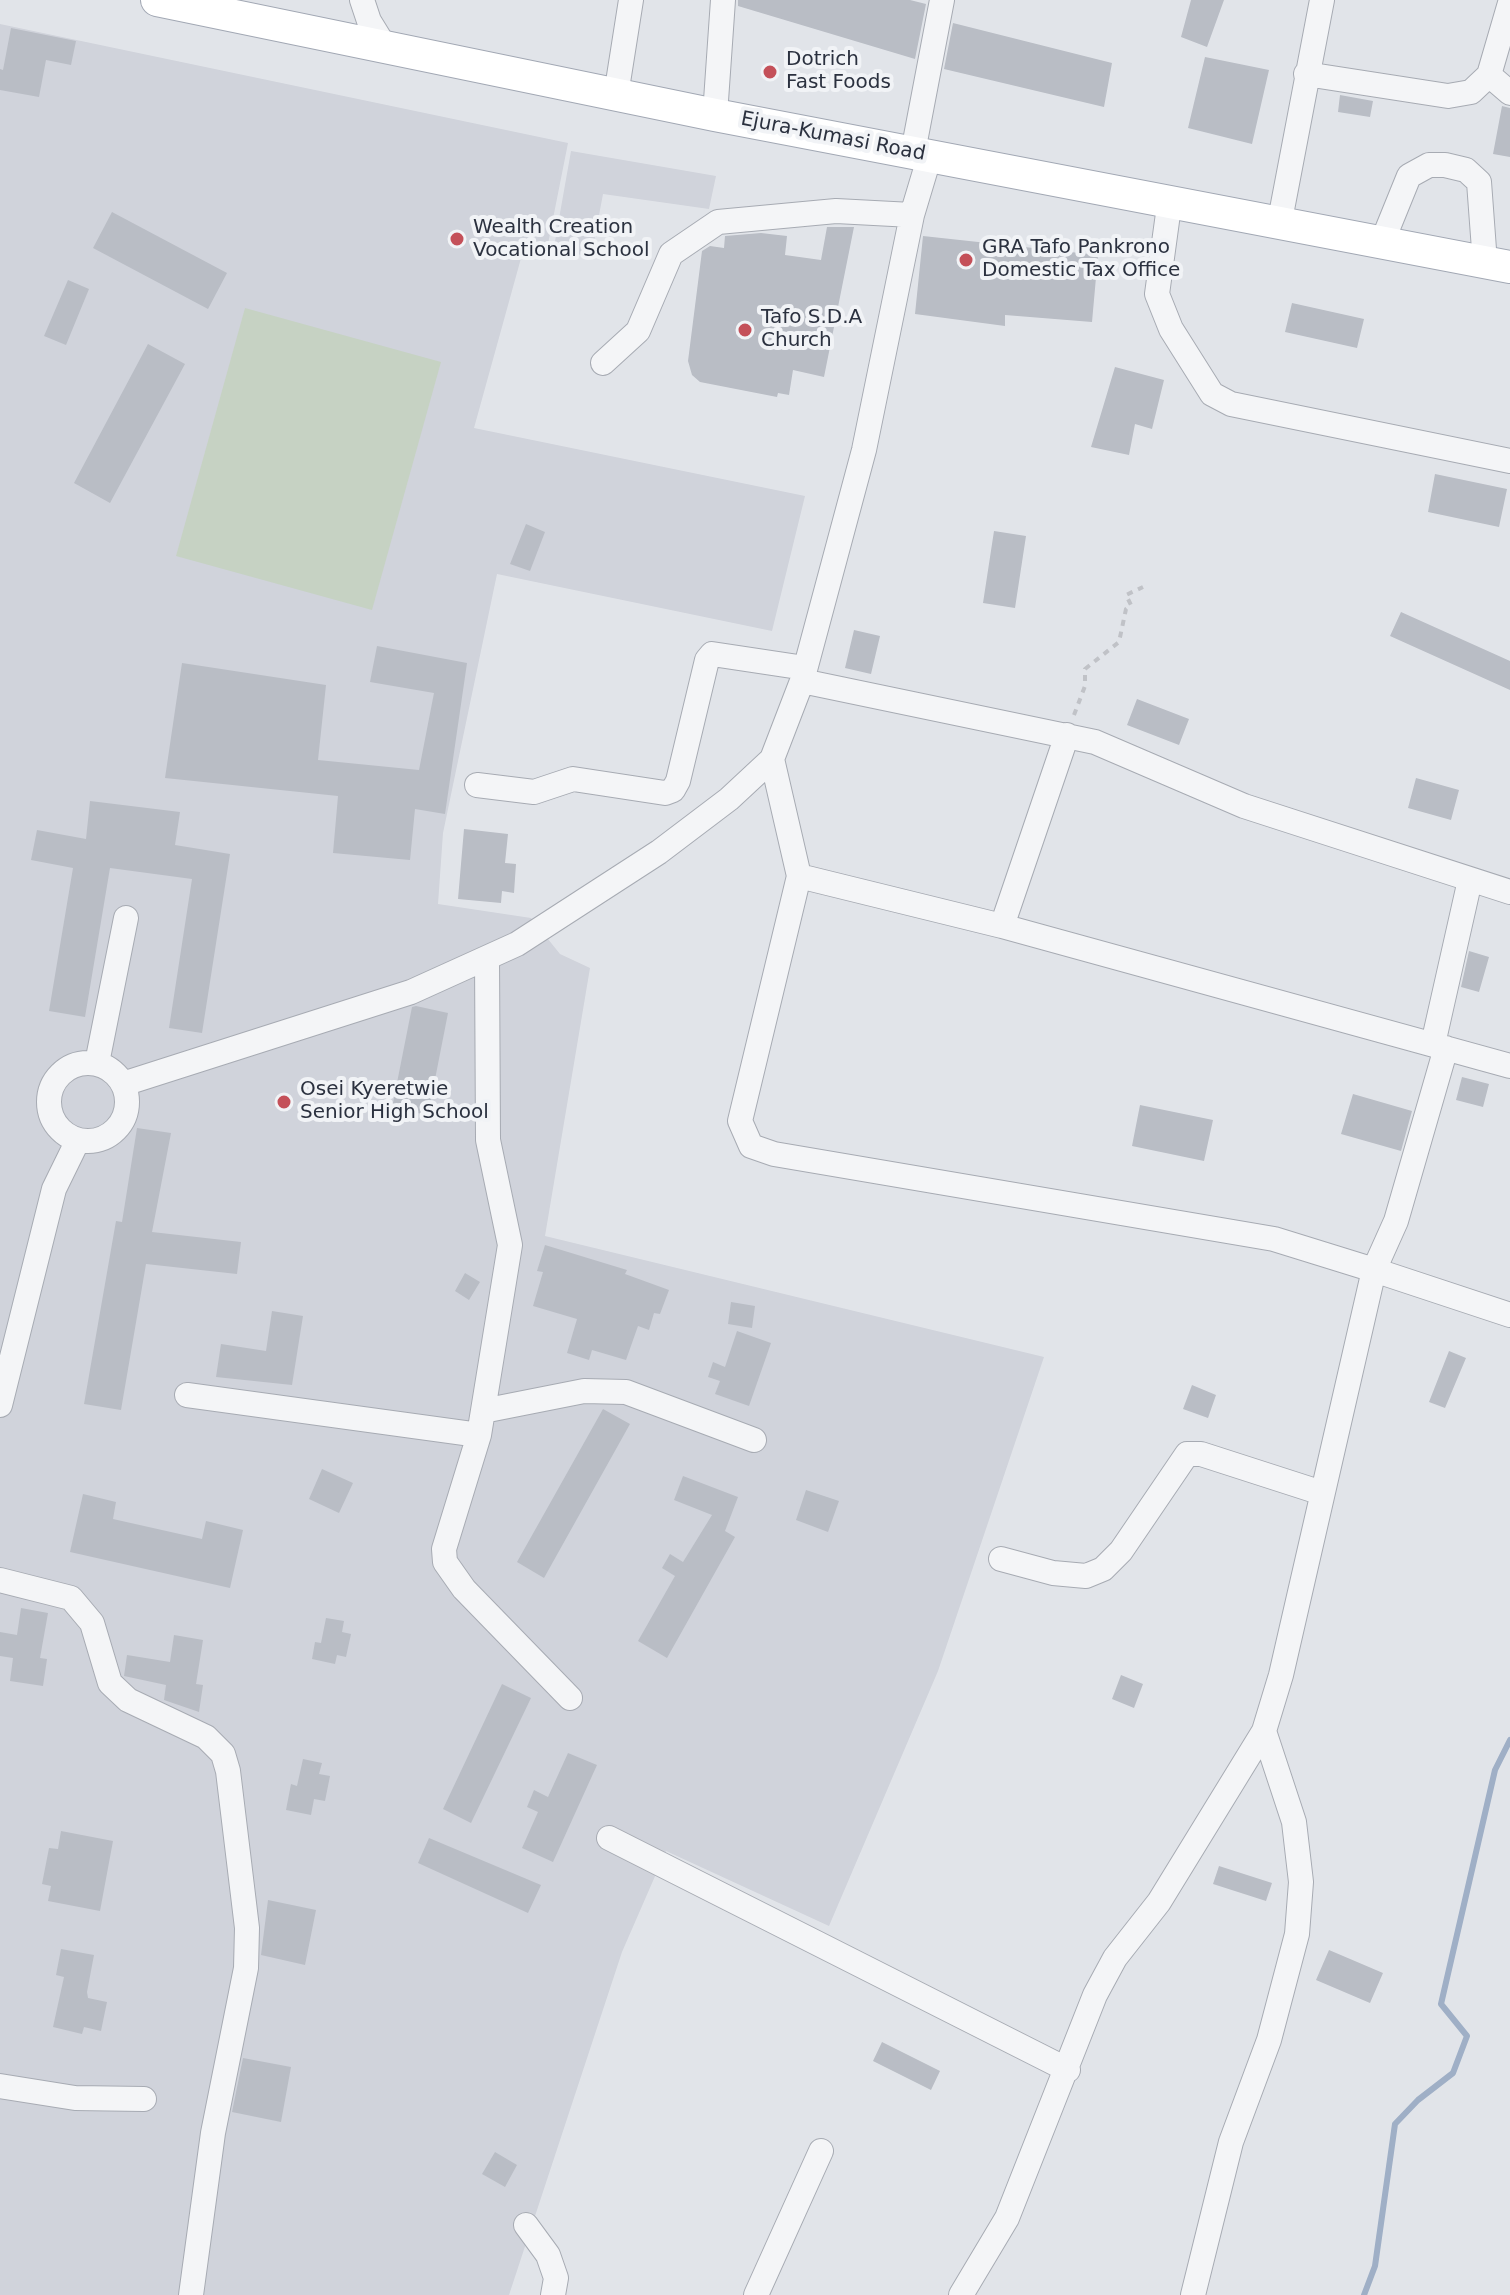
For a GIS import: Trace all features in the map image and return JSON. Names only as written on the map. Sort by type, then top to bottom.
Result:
[{"type":"main road","name":"Ejura-Kumasi Road","points":[[158,0],[234,8],[385,47],[616,95],[1280,220],[1497,265]]},
{"type":"street","points":[[362,0],[369,21],[385,47]]},
{"type":"street","points":[[616,95],[631,0]]},
{"type":"street","points":[[715,115],[723,0]]},
{"type":"street","points":[[123,1084],[411,992],[517,944],[659,852],[729,799],[772,759],[804,675],[864,450],[912,215],[942,0]]},
{"type":"street","points":[[1280,220],[1322,0]]},
{"type":"street","points":[[1306,74],[1448,96],[1471,92],[1489,75],[1510,3]]},
{"type":"street","points":[[1489,75],[1510,93]]},
{"type":"street","points":[[1383,240],[1409,176],[1429,165],[1445,165],[1466,170],[1479,182],[1497,265]]},
{"type":"street","points":[[1170,199],[1157,294],[1171,329],[1212,394],[1231,404],[1510,461]]},
{"type":"street","points":[[603,363],[638,331],[671,254],[718,222],[836,211],[912,215]]},
{"type":"street","points":[[477,785],[534,792],[573,779],[665,793],[673,790],[678,781],[707,660],[712,654],[1068,732],[1244,806],[1510,892]]},
{"type":"street","points":[[1002,926],[1068,732]]},
{"type":"street","points":[[772,759],[799,876],[740,1121],[751,1146],[790,1157],[1274,1239],[1510,1315]]},
{"type":"street","points":[[799,876],[1002,926],[1510,1066]]},
{"type":"street","points":[[961,2295],[1007,2218],[1068,2070],[1095,1995],[1115,1958],[1159,1902],[1264,1731],[1281,1675],[1374,1270],[1396,1221],[1440,1046],[1470,880]]},
{"type":"street","points":[[97,1063],[126,918]]},
{"type":"street","points":[[487,958],[488,1140],[510,1245],[481,1423],[444,1549],[445,1562],[464,1589],[570,1698]]},
{"type":"street","points":[[97,1063],[116,1075],[123,1084],[127,1106],[118,1127],[100,1140],[78,1140],[58,1129],[52,1119],[49,1109],[51,1086],[57,1077],[75,1064],[97,1063]]},
{"type":"street","points":[[0,1405],[54,1189],[78,1140]]},
{"type":"street","points":[[187,1395],[481,1423],[584,1391],[626,1392],[754,1440]]},
{"type":"street","points":[[1001,1559],[1053,1573],[1086,1576],[1103,1569],[1121,1551],[1187,1454],[1201,1454],[1322,1493]]},
{"type":"street","points":[[0,1580],[71,1598],[92,1623],[110,1683],[128,1700],[206,1737],[223,1754],[228,1771],[247,1928],[246,1968],[213,2133],[191,2295]]},
{"type":"street","points":[[1193,2295],[1231,2142],[1269,2040],[1297,1934],[1301,1882],[1294,1822],[1264,1731]]},
{"type":"street","points":[[609,1838],[1068,2070]]},
{"type":"street","points":[[0,2086],[75,2098],[144,2099]]},
{"type":"street","points":[[756,2295],[821,2151]]},
{"type":"street","points":[[526,2225],[548,2255],[556,2278],[553,2295]]},
{"type":"path","points":[[1068,732],[1085,686],[1085,669],[1119,642],[1126,609],[1131,605],[1126,595],[1143,587]]},
{"type":"shaded area","name":"Osei Kyeretwie Senior High School","points":[[0,24],[568,143],[546,254],[523,251],[474,428],[805,496],[772,631],[497,574],[443,833],[438,904],[531,918],[560,954],[590,968],[545,1236],[1044,1357],[938,1671],[829,1926],[666,1851],[622,1952],[509,2295],[0,2295]]},
{"type":"shaded area","points":[[571,151],[716,176],[709,209],[603,194],[591,258],[554,247]]},
{"type":"green space","points":[[245,308],[441,362],[372,610],[176,556]]},
{"type":"building","points":[[738,0],[910,0],[926,4],[915,59],[738,6]]},
{"type":"building","points":[[1191,0],[1224,0],[1207,47],[1181,37]]},
{"type":"building","points":[[953,23],[1112,63],[1104,107],[944,69]]},
{"type":"building","points":[[11,28],[76,41],[71,65],[46,60],[39,97],[0,90],[0,69],[3,70]]},
{"type":"building","points":[[1205,57],[1269,70],[1252,144],[1188,128]]},
{"type":"building","points":[[1340,95],[1373,101],[1370,117],[1338,112]]},
{"type":"building","points":[[1502,106],[1510,108],[1510,157],[1493,154]]},
{"type":"building","points":[[112,212],[227,273],[208,309],[93,248]]},
{"type":"building","name":"Tafo S.D.A Church","points":[[827,227],[854,227],[824,377],[793,370],[789,395],[778,393],[777,397],[700,382],[692,375],[688,361],[702,251],[710,246],[724,248],[725,236],[761,233],[787,236],[785,255],[821,260]]},
{"type":"building","points":[[923,236],[1098,255],[1092,322],[1005,315],[1005,326],[915,314]]},
{"type":"building","points":[[68,280],[89,289],[66,345],[44,336]]},
{"type":"building","points":[[1292,303],[1364,319],[1357,348],[1285,332]]},
{"type":"building","points":[[148,344],[185,364],[110,503],[74,483]]},
{"type":"building","points":[[1115,367],[1164,380],[1152,429],[1135,424],[1129,455],[1091,447]]},
{"type":"building","points":[[1435,474],[1507,489],[1499,527],[1428,512]]},
{"type":"building","points":[[526,524],[545,532],[530,571],[510,564]]},
{"type":"building","points":[[994,531],[1026,536],[1015,608],[983,603]]},
{"type":"building","points":[[1401,612],[1510,661],[1510,690],[1390,636]]},
{"type":"building","points":[[854,630],[880,636],[871,674],[845,668]]},
{"type":"building","points":[[377,646],[467,663],[445,814],[415,809],[410,860],[333,853],[338,796],[165,778],[182,663],[326,685],[318,760],[419,770],[434,693],[370,682]]},
{"type":"building","points":[[1137,699],[1189,719],[1179,745],[1127,725]]},
{"type":"building","points":[[1416,778],[1459,790],[1451,820],[1408,808]]},
{"type":"building","points":[[90,801],[180,812],[175,845],[230,854],[202,1033],[169,1028],[192,879],[110,868],[85,1017],[49,1011],[73,868],[31,860],[37,830],[86,839]]},
{"type":"building","points":[[464,829],[508,834],[505,863],[516,864],[514,893],[502,891],[501,903],[458,899]]},
{"type":"building","points":[[1469,951],[1489,957],[1479,992],[1461,987]]},
{"type":"building","points":[[412,1007],[448,1013],[428,1115],[392,1108]]},
{"type":"building","points":[[1462,1077],[1489,1084],[1483,1107],[1456,1100]]},
{"type":"building","points":[[1353,1094],[1412,1111],[1401,1151],[1341,1134]]},
{"type":"building","points":[[1140,1105],[1213,1120],[1204,1161],[1132,1146]]},
{"type":"building","points":[[137,1128],[171,1133],[152,1232],[241,1242],[237,1274],[146,1264],[121,1410],[84,1404],[116,1221],[122,1222]]},
{"type":"building","points":[[545,1245],[627,1270],[625,1274],[669,1290],[660,1314],[654,1313],[649,1330],[638,1326],[626,1360],[592,1350],[589,1360],[567,1353],[577,1319],[533,1306],[543,1272],[537,1271]]},
{"type":"building","points":[[465,1273],[480,1282],[469,1300],[455,1291]]},
{"type":"building","points":[[731,1302],[755,1306],[752,1328],[728,1324]]},
{"type":"building","points":[[272,1311],[303,1316],[292,1385],[216,1377],[221,1344],[266,1351]]},
{"type":"building","points":[[737,1331],[771,1343],[749,1406],[715,1394],[720,1381],[708,1377],[713,1362],[725,1367]]},
{"type":"building","points":[[1449,1351],[1466,1358],[1445,1408],[1429,1402]]},
{"type":"building","points":[[1192,1385],[1216,1395],[1208,1418],[1183,1409]]},
{"type":"building","points":[[603,1409],[630,1424],[544,1578],[517,1562]]},
{"type":"building","points":[[322,1469],[353,1483],[339,1513],[309,1499]]},
{"type":"building","points":[[683,1476],[738,1497],[725,1531],[735,1537],[667,1658],[638,1641],[675,1576],[662,1568],[670,1554],[683,1562],[712,1515],[674,1500]]},
{"type":"building","points":[[806,1490],[839,1501],[828,1532],[796,1520]]},
{"type":"building","points":[[83,1494],[116,1502],[113,1519],[202,1539],[206,1521],[243,1530],[230,1588],[70,1552]]},
{"type":"building","points":[[21,1608],[48,1613],[40,1658],[47,1659],[43,1686],[10,1681],[13,1658],[0,1656],[0,1632],[17,1635]]},
{"type":"building","points":[[326,1618],[344,1621],[342,1632],[351,1634],[346,1657],[337,1655],[335,1664],[312,1659],[315,1642],[321,1643]]},
{"type":"building","points":[[174,1635],[203,1640],[196,1684],[203,1685],[199,1712],[164,1700],[166,1685],[124,1676],[127,1655],[170,1662]]},
{"type":"building","points":[[1121,1675],[1143,1684],[1134,1708],[1112,1699]]},
{"type":"building","points":[[502,1684],[531,1698],[471,1823],[443,1809]]},
{"type":"building","points":[[568,1753],[597,1765],[553,1862],[522,1848],[538,1812],[527,1807],[534,1790],[548,1797]]},
{"type":"building","points":[[303,1759],[322,1763],[319,1774],[330,1776],[325,1801],[314,1799],[311,1815],[286,1810],[291,1784],[297,1786]]},
{"type":"building","points":[[61,1831],[113,1841],[100,1911],[48,1901],[51,1886],[42,1884],[49,1848],[58,1849]]},
{"type":"building","points":[[429,1838],[541,1885],[528,1913],[418,1863]]},
{"type":"building","points":[[1219,1866],[1272,1883],[1266,1901],[1213,1884]]},
{"type":"building","points":[[268,1900],[316,1910],[305,1965],[261,1955]]},
{"type":"building","points":[[61,1949],[94,1955],[87,1992],[88,1998],[107,2002],[101,2031],[84,2027],[82,2034],[53,2027],[64,1977],[56,1975]]},
{"type":"building","points":[[1329,1950],[1383,1973],[1370,2003],[1316,1980]]},
{"type":"building","points":[[882,2042],[940,2071],[931,2090],[873,2061]]},
{"type":"building","points":[[243,2058],[291,2067],[281,2122],[232,2112]]},
{"type":"building","points":[[495,2152],[517,2165],[505,2187],[482,2174]]},
{"type":"waterway","points":[[1364,2295],[1375,2266],[1395,2124],[1418,2100],[1453,2073],[1467,2036],[1441,2004],[1495,1770],[1510,1740]]},
{"type":"place","name":"Dotrich Fast Foods","points":[[770,72]]},
{"type":"place","name":"Wealth Creation Vocational School","points":[[457,239]]},
{"type":"place","name":"GRA Tafo Pankrono Domestic Tax Office","points":[[966,260]]},
{"type":"place","name":"Tafo S.D.A Church","points":[[745,330]]},
{"type":"place","name":"Osei Kyeretwie Senior High School","points":[[284,1102]]}]
